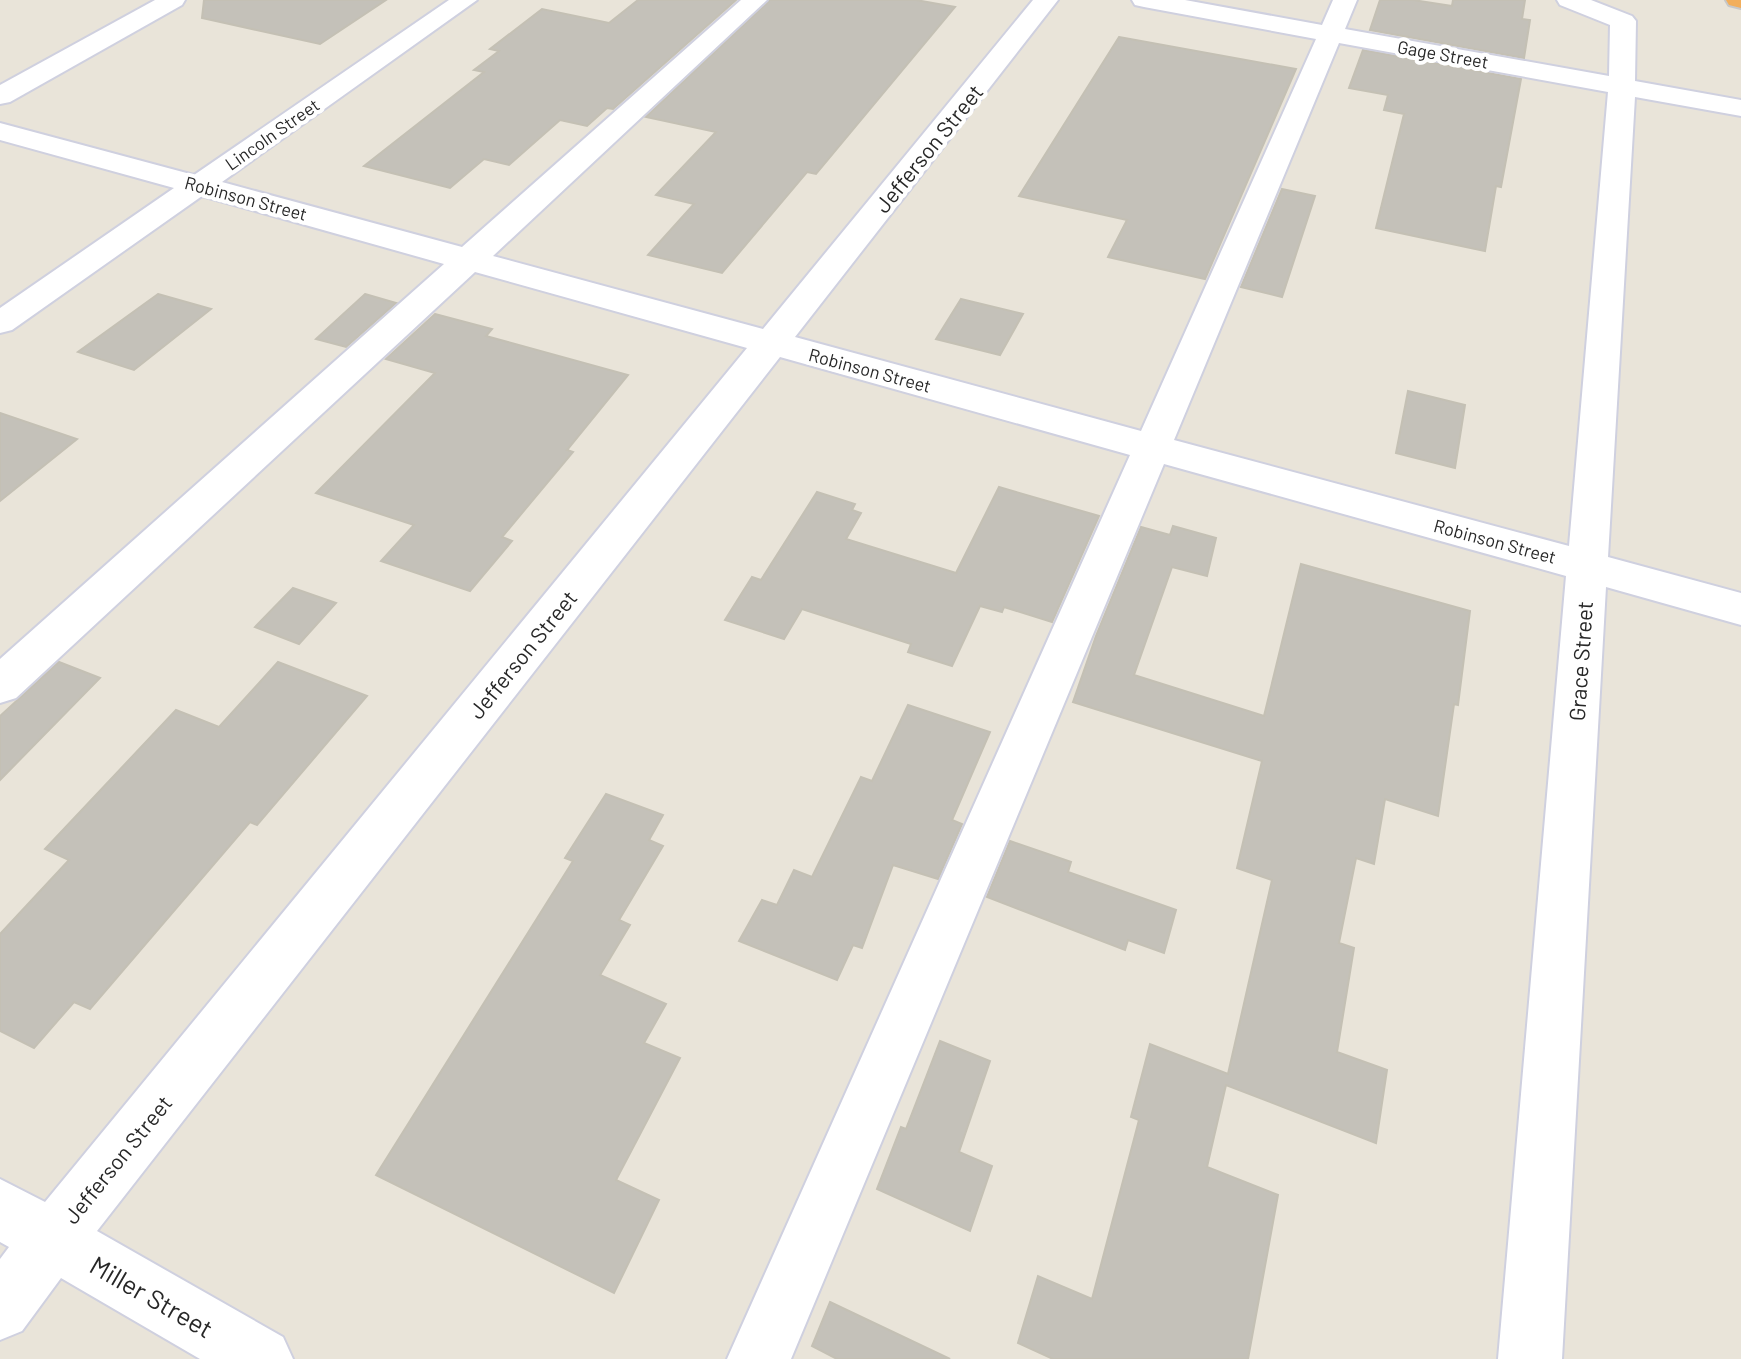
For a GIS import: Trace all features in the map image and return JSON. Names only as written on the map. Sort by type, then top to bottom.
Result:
[{"type":"street","points":[[0,96],[173,0]]},
{"type":"street","name":"Lincoln Street","points":[[0,323],[465,0]]},
{"type":"street","points":[[0,685],[755,0]]},
{"type":"street","name":"Jefferson Street","points":[[0,1309],[1046,0]]},
{"type":"street","name":"Gage Street","points":[[1144,0],[1338,17],[1622,86],[1741,108]]},
{"type":"street","name":"Grace Street","points":[[1530,1359],[1622,86],[1623,21],[1569,0]]},
{"type":"street","points":[[759,1359],[1338,17]]},
{"type":"street","name":"Robinson Street","points":[[0,131],[1741,609]]},
{"type":"street","name":"Miller Street","points":[[0,1209],[261,1359]]},
{"type":"building","points":[[204,0],[386,0],[320,44],[202,18]]},
{"type":"building","points":[[638,0],[736,0],[613,109],[607,108],[587,126],[560,120],[509,165],[484,159],[450,188],[364,166],[484,72],[474,70],[499,51],[490,49],[542,9],[609,23]]},
{"type":"building","points":[[770,0],[916,0],[955,7],[816,174],[807,172],[722,273],[648,255],[694,204],[656,195],[716,132],[646,117]]},
{"type":"building","points":[[1380,0],[1413,0],[1452,6],[1453,0],[1525,0],[1522,19],[1530,20],[1524,58],[1370,30]]},
{"type":"building","points":[[1119,37],[1296,69],[1205,279],[1108,257],[1127,220],[1019,196]]},
{"type":"building","points":[[1363,50],[1521,79],[1501,187],[1496,186],[1485,251],[1376,228],[1404,114],[1384,110],[1388,95],[1349,88]]},
{"type":"building","points":[[1282,189],[1315,196],[1282,297],[1241,287]]},
{"type":"building","points":[[158,294],[211,309],[134,370],[78,352]]},
{"type":"building","points":[[365,294],[396,303],[346,347],[316,339]]},
{"type":"building","points":[[961,299],[1023,314],[1000,355],[936,339]]},
{"type":"building","points":[[435,314],[492,329],[486,336],[628,375],[567,450],[573,452],[502,537],[512,541],[470,591],[381,561],[414,525],[316,493],[435,373],[386,359]]},
{"type":"building","points":[[1408,391],[1465,405],[1455,468],[1396,453]]},
{"type":"building","points":[[0,413],[77,439],[0,501]]},
{"type":"building","points":[[999,487],[1099,516],[1052,622],[1004,607],[1002,612],[980,606],[952,666],[908,652],[911,644],[802,609],[784,639],[725,620],[752,577],[761,580],[817,492],[855,504],[852,510],[861,513],[846,539],[956,573]]},
{"type":"building","points":[[1173,526],[1216,538],[1207,576],[1172,567],[1134,675],[1264,716],[1301,564],[1470,611],[1458,705],[1454,704],[1438,816],[1385,799],[1374,864],[1356,858],[1339,943],[1354,948],[1337,1052],[1387,1070],[1376,1143],[1226,1085],[1207,1167],[1278,1195],[1248,1359],[1053,1359],[1018,1343],[1038,1276],[1092,1299],[1139,1120],[1131,1117],[1150,1044],[1228,1074],[1272,880],[1237,868],[1262,761],[1073,702],[1096,636],[1141,527],[1170,535]]},
{"type":"building","points":[[293,588],[336,603],[299,644],[255,627]]},
{"type":"building","points":[[59,662],[100,678],[0,780],[0,716]]},
{"type":"building","points":[[278,662],[367,696],[257,825],[250,822],[90,1009],[74,1002],[34,1048],[0,1031],[0,934],[69,860],[45,849],[176,710],[219,727]]},
{"type":"building","points":[[908,705],[990,732],[952,820],[962,824],[938,879],[893,865],[862,948],[853,945],[837,980],[739,941],[762,900],[777,905],[794,870],[812,877],[861,777],[872,781]]},
{"type":"building","points":[[606,794],[663,815],[649,840],[663,846],[619,920],[630,925],[600,975],[666,1004],[644,1043],[680,1058],[616,1180],[659,1200],[614,1293],[376,1175],[573,861],[565,858]]},
{"type":"building","points":[[1010,841],[1071,862],[1068,872],[1176,910],[1164,953],[1128,940],[1125,950],[987,897]]},
{"type":"building","points":[[940,1041],[990,1061],[959,1152],[992,1166],[970,1231],[877,1189],[901,1127],[906,1129]]},
{"type":"building","points":[[830,1302],[950,1359],[837,1359],[812,1346]]}]
